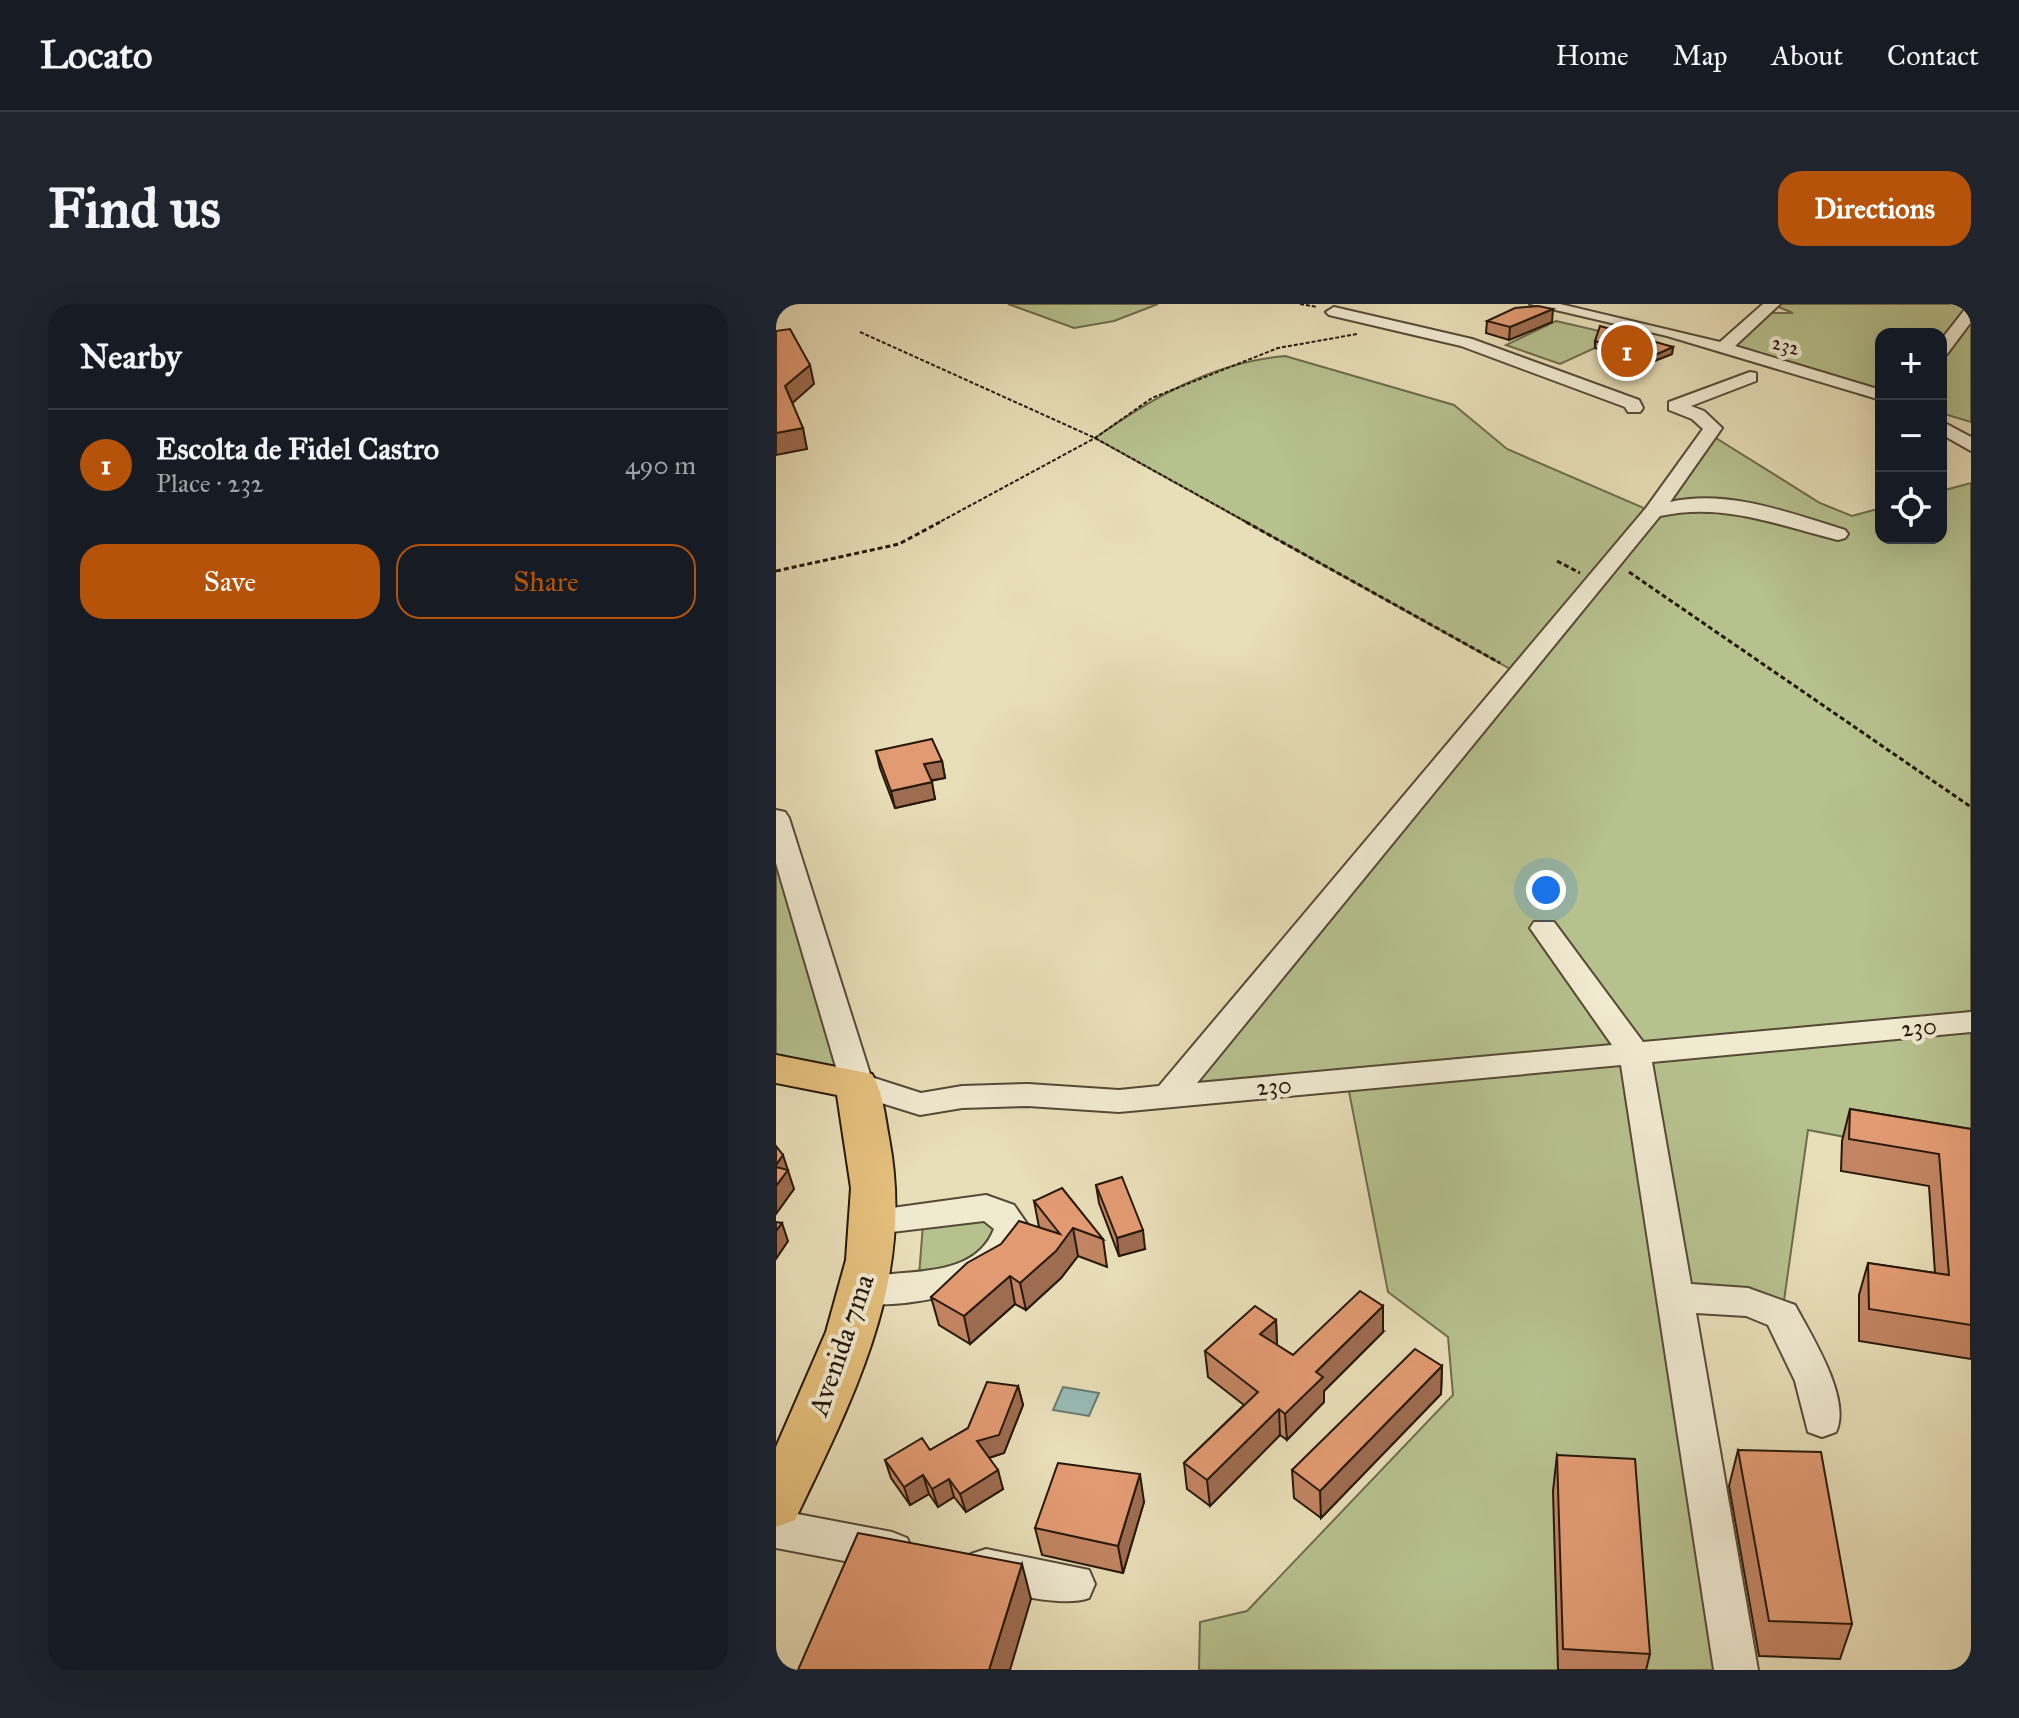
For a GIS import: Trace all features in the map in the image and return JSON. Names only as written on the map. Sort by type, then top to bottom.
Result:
[{"type":"main road","points":[[776,1069],[857,1084]]},
{"type":"main road","name":"Avenida 7ma","points":[[776,1503],[826,1400],[864,1291],[875,1221],[868,1146],[857,1084]]},
{"type":"street","points":[[1626,304],[1670,332]]},
{"type":"street","points":[[1722,349],[1776,310]]},
{"type":"street","points":[[1947,343],[1971,311]]},
{"type":"street","points":[[1334,312],[1466,342],[1633,404],[1634,408]]},
{"type":"street","points":[[1531,312],[1635,338],[1770,384]]},
{"type":"street","name":"232","points":[[1531,312],[1670,332],[1875,393]]},
{"type":"street","points":[[1170,1094],[1653,512],[1713,428],[1698,415],[1675,406],[1750,377]]},
{"type":"street","points":[[1794,390],[1828,380]]},
{"type":"street","points":[[1947,425],[1971,422]]},
{"type":"street","points":[[1947,428],[1971,445]]},
{"type":"street","points":[[1653,512],[1686,505],[1743,507],[1838,534]]},
{"type":"street","points":[[776,818],[857,1084]]},
{"type":"street","points":[[1544,928],[1635,1054],[1736,1670]]},
{"type":"street","name":"230","points":[[857,1084],[920,1104],[962,1097],[1028,1095],[1119,1101],[1971,1022]]},
{"type":"street","points":[[864,1291],[975,1272],[1000,1253],[1010,1241],[1012,1228],[1002,1214],[986,1208],[875,1221]]},
{"type":"street","points":[[1677,1298],[1748,1302],[1782,1315],[1814,1381],[1822,1420]]},
{"type":"street","points":[[776,1529],[1074,1584]]},
{"type":"path","points":[[776,571],[899,544],[1095,438],[1152,398],[1278,348],[1402,326]]},
{"type":"path","points":[[860,332],[1095,438],[1520,674]]},
{"type":"path","points":[[1614,561],[1971,807]]},
{"type":"green space","points":[[1008,304],[1158,304],[1114,321],[1074,328]]},
{"type":"green space","points":[[1772,304],[1971,304],[1971,422],[1947,415],[1947,328],[1875,328],[1875,393],[1722,349],[1763,313],[1793,313]]},
{"type":"green space","points":[[1556,321],[1621,336],[1560,364],[1506,345]]},
{"type":"green space","points":[[1285,356],[1454,405],[1507,449],[1653,512],[1711,435],[1820,503],[1852,516],[1875,510],[1875,544],[1947,544],[1947,489],[1971,483],[1971,1161],[1808,1130],[1782,1315],[1677,1299],[1736,1670],[1199,1670],[1200,1622],[1247,1611],[1453,1395],[1448,1337],[1388,1292],[1347,1081],[1170,1094],[1519,674],[1095,438],[1184,384],[1259,360]]},
{"type":"green space","points":[[776,854],[857,1084],[776,1069]]},
{"type":"green space","points":[[971,1213],[999,1225],[990,1256],[919,1276],[923,1224]]},
{"type":"water","points":[[1063,1387],[1099,1393],[1089,1416],[1053,1410]]},
{"type":"building","points":[[1538,306],[1553,309],[1510,327],[1487,321],[1515,308]]},
{"type":"building","points":[[1600,326],[1673,347],[1648,358],[1595,341]]},
{"type":"building","points":[[790,329],[810,365],[785,386],[803,428],[776,433],[776,331]]},
{"type":"building","points":[[932,739],[942,761],[924,764],[932,782],[891,791],[876,751]]},
{"type":"building","points":[[1850,1109],[1971,1129],[1971,1325],[1869,1309],[1868,1263],[1949,1275],[1939,1154],[1849,1139]]},
{"type":"building","points":[[776,1146],[783,1155],[776,1165]]},
{"type":"building","points":[[776,1167],[788,1170],[776,1186]]},
{"type":"building","points":[[1122,1177],[1143,1230],[1117,1238],[1096,1185]]},
{"type":"building","points":[[1062,1188],[1103,1239],[1073,1228],[1056,1251],[1020,1283],[1010,1276],[964,1316],[931,1297],[967,1263],[1001,1244],[1019,1221],[1060,1234],[1034,1201]]},
{"type":"building","points":[[1360,1291],[1383,1306],[1316,1372],[1323,1377],[1285,1414],[1279,1409],[1207,1480],[1184,1463],[1258,1392],[1205,1351],[1255,1306],[1276,1320],[1260,1334],[1293,1355]]},
{"type":"building","points":[[1415,1349],[1442,1366],[1320,1491],[1292,1470]]},
{"type":"building","points":[[987,1382],[1018,1386],[999,1435],[977,1441],[998,1470],[960,1494],[949,1479],[932,1489],[923,1475],[904,1487],[885,1460],[922,1438],[930,1450],[968,1428]]},
{"type":"building","points":[[1738,1450],[1821,1452],[1852,1624],[1769,1621]]},
{"type":"building","points":[[1557,1455],[1635,1459],[1650,1654],[1563,1649]]},
{"type":"building","points":[[1058,1463],[1140,1474],[1118,1546],[1035,1528]]},
{"type":"building","points":[[858,1533],[1022,1564],[989,1670],[798,1670]]},
{"type":"place","name":"Escolta de Fidel Castro","points":[[1627,351]]}]
